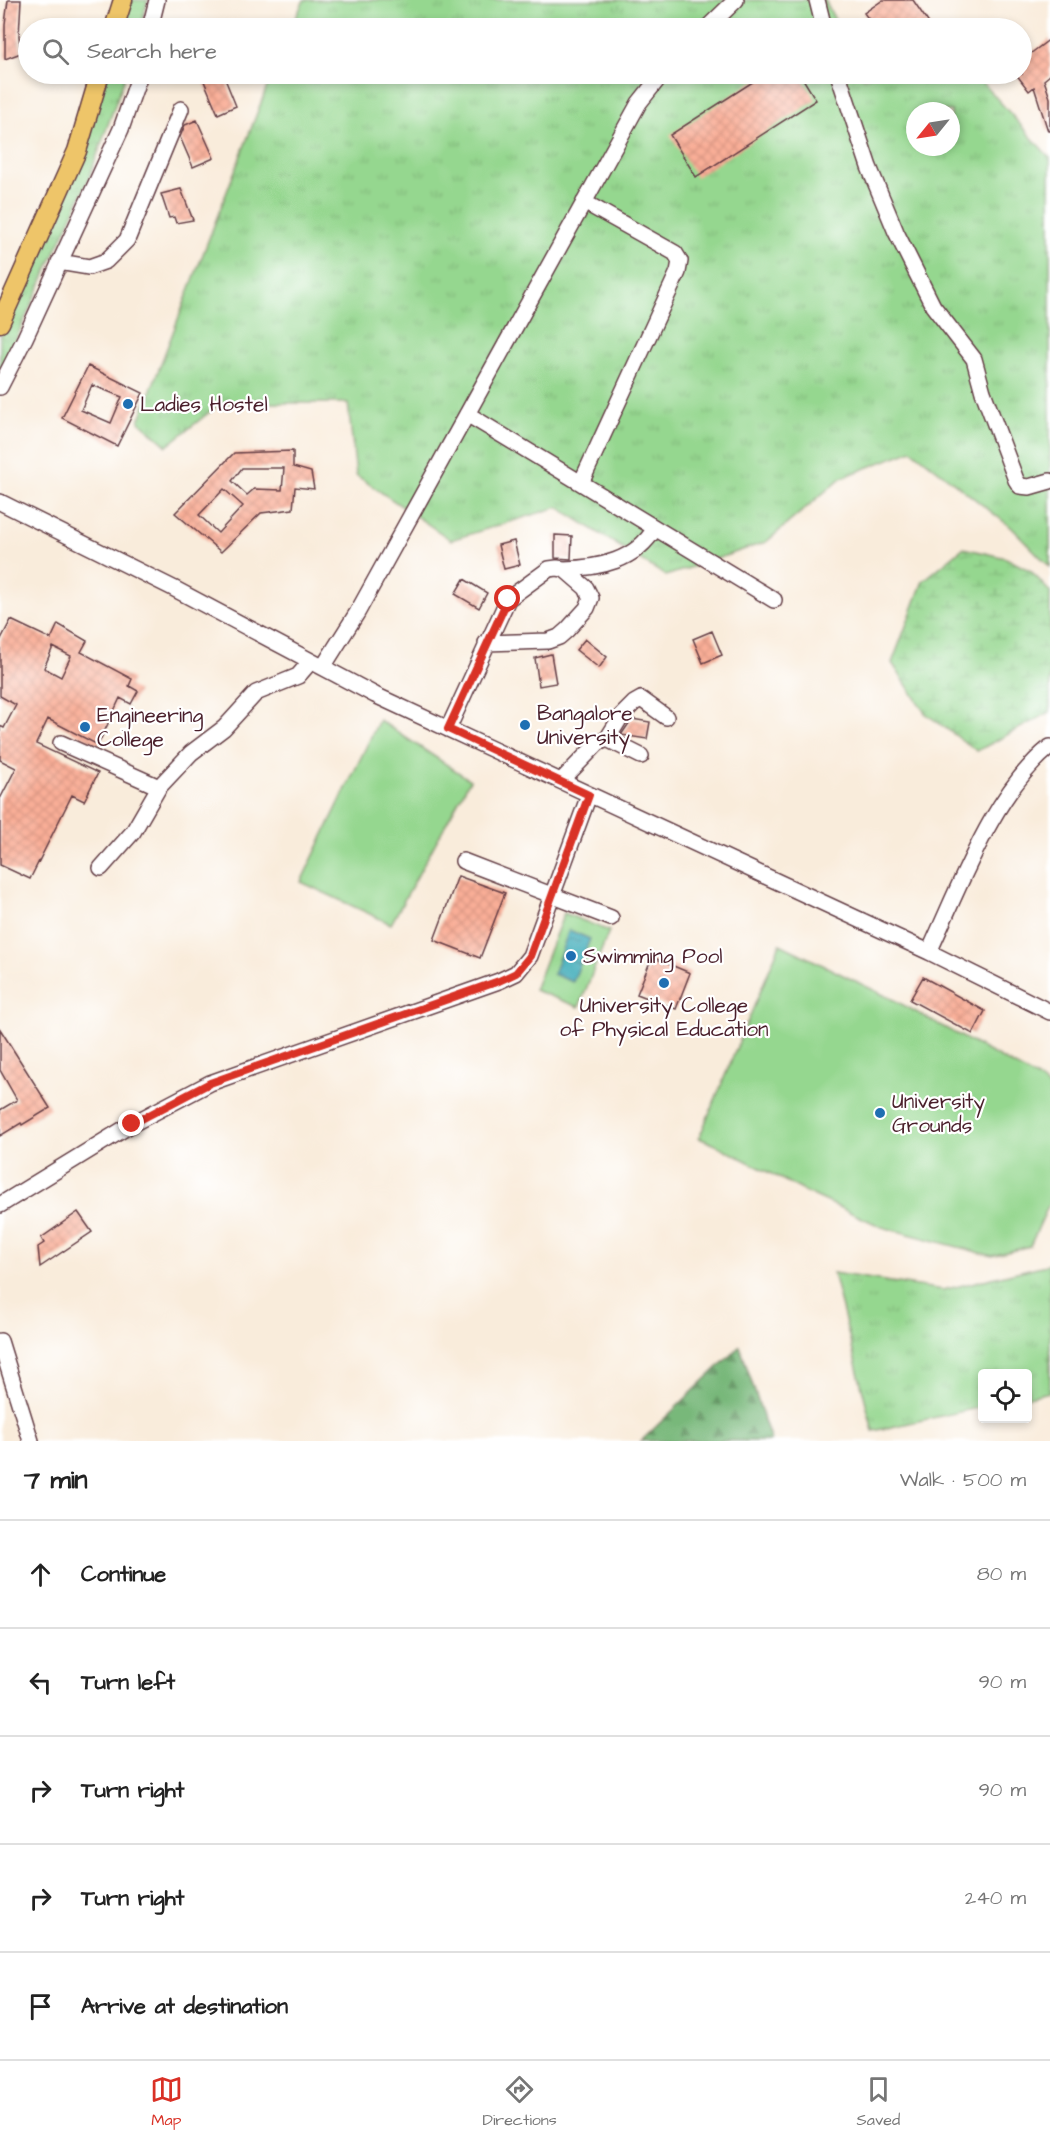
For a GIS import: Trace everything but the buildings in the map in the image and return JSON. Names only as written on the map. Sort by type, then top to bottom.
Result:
[{"type":"main road","points":[[117,18],[123,0]]},
{"type":"main road","points":[[0,323],[76,151],[97,84]]},
{"type":"street","points":[[152,18],[157,0]]},
{"type":"street","points":[[717,18],[736,0]]},
{"type":"street","points":[[818,0],[822,18]]},
{"type":"street","points":[[0,387],[121,129],[137,84]]},
{"type":"street","points":[[101,868],[133,832],[159,787],[191,753],[224,728],[256,693],[298,676],[317,664],[357,613],[639,103],[654,84]]},
{"type":"street","points":[[841,84],[869,167],[896,232],[933,306],[974,359],[987,402],[1016,480],[1020,486],[1029,487],[1050,482]]},
{"type":"street","points":[[59,262],[88,267],[106,261],[127,240],[181,109]]},
{"type":"street","points":[[581,483],[678,272],[680,261],[675,253],[584,202]]},
{"type":"street","points":[[467,414],[774,600]]},
{"type":"street","points":[[0,502],[173,588],[375,695],[928,952],[1050,1012]]},
{"type":"street","points":[[448,729],[508,599],[549,569],[592,568],[627,556],[648,541],[656,528]]},
{"type":"street","points":[[486,643],[548,640],[559,637],[567,630],[587,609],[591,598],[586,588],[564,569]]},
{"type":"street","points":[[561,781],[598,743],[606,740],[622,715],[634,703],[641,699],[666,717]]},
{"type":"street","points":[[606,740],[641,756]]},
{"type":"street","points":[[61,743],[159,787]]},
{"type":"street","points":[[928,952],[986,831],[1014,785],[1050,747]]},
{"type":"street","points":[[0,1205],[132,1124],[210,1083],[516,973],[530,956],[589,795]]},
{"type":"street","points":[[462,861],[612,918]]},
{"type":"street","points":[[0,1341],[31,1441]]},
{"type":"green space","points":[[129,0],[148,0],[143,18],[123,18]]},
{"type":"green space","points":[[304,0],[825,0],[834,18],[296,18]]},
{"type":"green space","points":[[104,84],[122,84],[89,178],[0,374],[0,337],[83,152]]},
{"type":"green space","points":[[268,84],[984,84],[1050,158],[1050,567],[1012,528],[912,450],[841,478],[766,542],[666,576],[558,507],[451,540],[356,475],[348,403],[221,403],[167,446],[139,421]]},
{"type":"green space","points":[[963,548],[1006,558],[1031,571],[1050,592],[1050,712],[977,751],[925,713],[892,663],[923,581]]},
{"type":"green space","points":[[379,720],[470,780],[391,924],[301,882]]},
{"type":"green space","points":[[564,913],[609,931],[579,1007],[534,990]]},
{"type":"green space","name":"University Grounds","points":[[780,944],[896,1001],[1037,1078],[1050,1088],[1050,1202],[1030,1246],[992,1256],[882,1227],[699,1138]]},
{"type":"green space","points":[[1050,1264],[1050,1392],[1032,1396],[1032,1369],[978,1369],[978,1408],[873,1431],[833,1273],[943,1290]]},
{"type":"green space","points":[[740,1346],[771,1441],[641,1441]]},
{"type":"water","name":"Swimming Pool","points":[[569,930],[590,939],[573,982],[553,974]]},
{"type":"place","name":"Ladies Hostel","points":[[128,404]]},
{"type":"place","name":"Bangalore University","points":[[525,725]]},
{"type":"place","name":"Engineering College","points":[[85,727]]},
{"type":"place","name":"Swimming Pool","points":[[571,956]]},
{"type":"place","name":"University College of Physical Education","points":[[664,983]]},
{"type":"place","name":"University Grounds","points":[[880,1113]]},
{"type":"route","points":[[132,1124],[210,1083],[499,981],[516,973],[530,956],[589,795],[448,729],[498,615],[508,599]]}]
